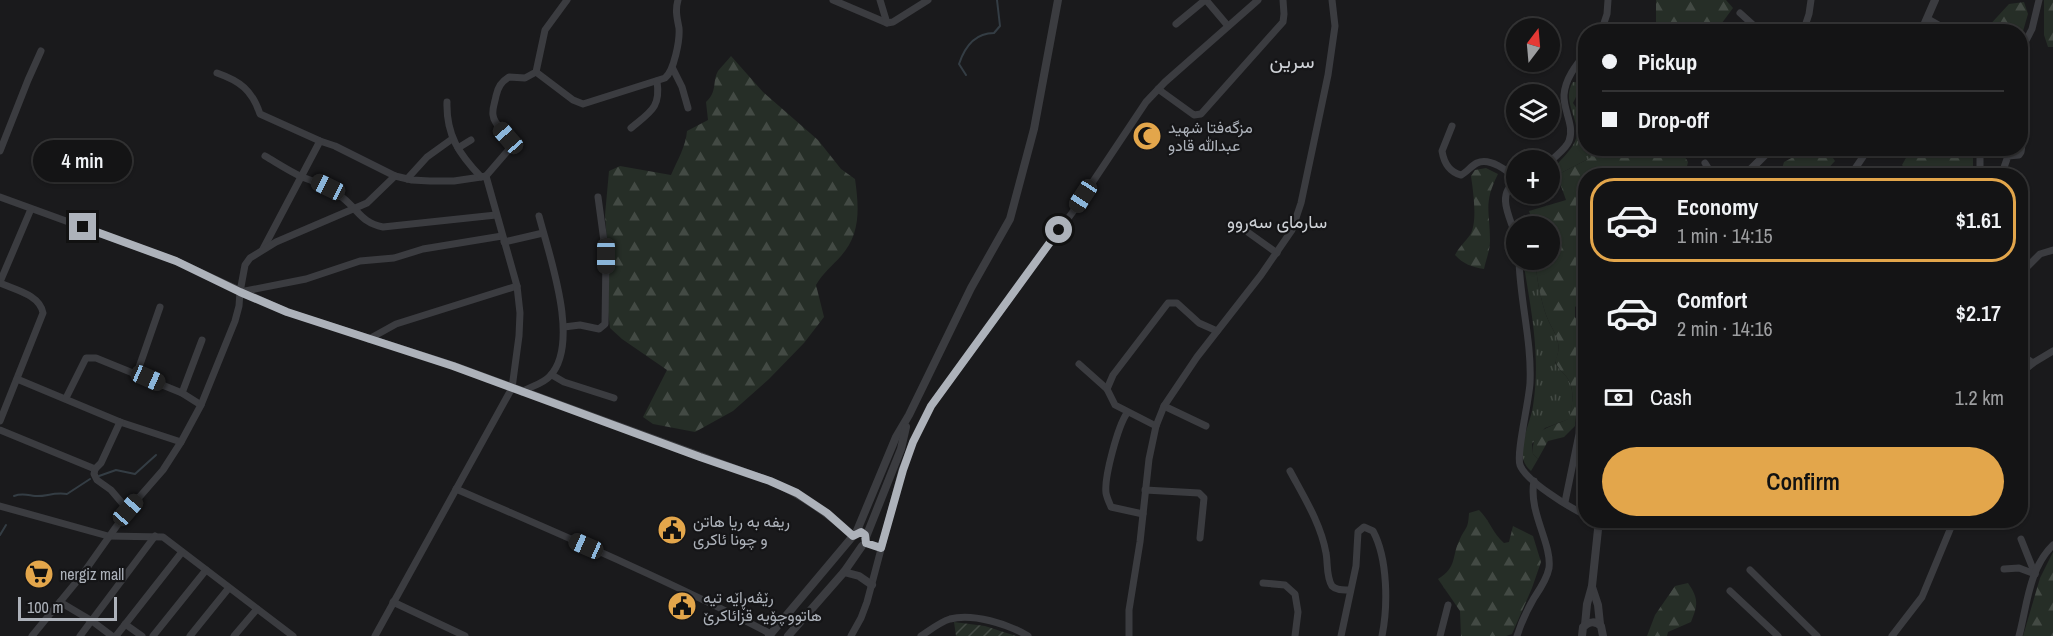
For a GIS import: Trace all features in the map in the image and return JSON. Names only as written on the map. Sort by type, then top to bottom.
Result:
[{"type":"street","points":[[217,73],[239,82],[249,91],[260,114],[346,151],[395,176],[430,182],[483,176],[511,147],[511,142],[493,118],[492,112],[499,86],[509,77],[525,78],[536,72],[545,30],[567,0]]},
{"type":"street","points":[[536,72],[573,100],[583,104],[665,78],[672,69],[679,36],[676,7],[678,0]]},
{"type":"street","points":[[833,0],[887,23],[893,22],[928,0]]},
{"type":"street","points":[[880,0],[887,23]]},
{"type":"street","points":[[456,489],[641,570],[718,606],[770,635],[854,534],[896,437],[971,288],[1010,219],[1034,129],[1058,0]]},
{"type":"street","points":[[1176,24],[1206,0],[1228,26]]},
{"type":"street","points":[[851,636],[861,618],[872,585],[906,460],[931,406],[1072,213],[1131,122],[1158,89],[1258,0]]},
{"type":"street","points":[[1158,89],[1194,115],[1201,114],[1282,22],[1283,0]]},
{"type":"street","points":[[1129,636],[1129,609],[1156,426],[1164,406],[1197,357],[1292,230],[1301,202],[1333,45],[1335,26],[1332,0]]},
{"type":"street","points":[[1604,24],[1608,0]]},
{"type":"street","points":[[1806,24],[1811,0]]},
{"type":"street","points":[[1925,24],[1935,0]]},
{"type":"street","points":[[2028,37],[2039,0]]},
{"type":"street","points":[[1740,13],[1752,24]]},
{"type":"street","points":[[1928,19],[1937,24]]},
{"type":"street","points":[[0,150],[41,51]]},
{"type":"street","points":[[1560,151],[1569,141],[1570,126],[1563,97],[1564,91],[1567,81],[1578,65]]},
{"type":"street","points":[[672,69],[682,87],[688,108]]},
{"type":"street","points":[[631,128],[657,104],[659,97],[657,81]]},
{"type":"street","points":[[375,636],[512,388],[519,336],[520,313],[517,286],[483,176],[471,166],[452,139],[448,128],[447,102]]},
{"type":"street","points":[[1452,126],[1442,151],[1450,170],[1461,175],[1477,163],[1483,162],[1499,166],[1506,172]]},
{"type":"street","points":[[407,179],[427,157],[452,139]]},
{"type":"street","points":[[458,148],[471,140]]},
{"type":"street","points":[[262,251],[320,141]]},
{"type":"street","points":[[265,156],[302,177],[328,187],[355,209],[364,221],[384,227],[496,215]]},
{"type":"street","points":[[1752,168],[1764,156]]},
{"type":"street","points":[[1705,163],[1708,168]]},
{"type":"street","points":[[32,636],[128,510],[163,470],[181,442],[201,405],[235,321],[245,265],[250,258],[276,242],[367,203],[395,176]]},
{"type":"street","points":[[0,197],[176,261],[287,312],[453,366],[770,481],[797,493],[854,534],[863,533],[865,542]]},
{"type":"street","points":[[564,327],[580,325],[599,329],[605,324],[606,256],[598,197]]},
{"type":"street","points":[[0,421],[4,401],[17,379],[42,314],[41,305],[34,298],[0,282],[30,209]]},
{"type":"street","points":[[522,392],[552,375],[564,347],[564,327],[559,296],[539,216]]},
{"type":"street","points":[[240,292],[306,279],[360,261],[394,258],[423,249],[543,233]]},
{"type":"street","points":[[1249,233],[1277,253]]},
{"type":"street","points":[[2028,266],[2040,254],[2053,250]]},
{"type":"street","points":[[1519,270],[1530,369],[1526,420],[1519,451],[1519,464],[1534,482],[1578,510]]},
{"type":"street","points":[[369,339],[396,324],[517,286]]},
{"type":"street","points":[[1107,389],[1113,375],[1168,303],[1177,303],[1199,323],[1217,331]]},
{"type":"street","points":[[137,373],[160,307]]},
{"type":"street","points":[[182,393],[202,340]]},
{"type":"street","points":[[2028,368],[2053,351]]},
{"type":"street","points":[[66,398],[86,358],[96,358],[182,393],[201,405]]},
{"type":"street","points":[[2028,360],[2033,363]]},
{"type":"street","points":[[1079,364],[1107,389],[1115,405],[1156,426]]},
{"type":"street","points":[[552,375],[564,382],[614,398]]},
{"type":"street","points":[[17,379],[120,422],[181,442]]},
{"type":"street","points":[[1164,406],[1206,426]]},
{"type":"street","points":[[1127,413],[1117,435],[1106,495],[1111,507],[1143,514]]},
{"type":"street","points":[[788,636],[844,572],[865,542],[901,449],[909,415]]},
{"type":"street","points":[[94,469],[101,463],[120,422]]},
{"type":"street","points":[[0,430],[94,469]]},
{"type":"street","points":[[1565,502],[1578,435]]},
{"type":"street","points":[[94,469],[97,480],[111,490],[128,510]]},
{"type":"street","points":[[1290,471],[1313,514],[1323,539],[1331,584],[1339,590],[1350,590]]},
{"type":"street","points":[[1517,636],[1521,623],[1549,570],[1547,552],[1534,504],[1532,490],[1534,482]]},
{"type":"street","points":[[1145,490],[1198,493],[1202,496],[1204,498],[1200,538]]},
{"type":"street","points":[[0,506],[108,536],[163,537],[228,589],[293,636]]},
{"type":"street","points":[[1341,636],[1356,566],[1358,532],[1364,527],[1369,528],[1377,538],[1384,576],[1386,610],[1382,636]]},
{"type":"street","points":[[1583,632],[1592,586],[1598,528]]},
{"type":"street","points":[[1892,636],[1922,597],[1951,528]]},
{"type":"street","points":[[854,534],[853,544],[857,547],[865,542]]},
{"type":"street","points":[[80,636],[155,536]]},
{"type":"street","points":[[2021,539],[2035,574]]},
{"type":"street","points":[[865,542],[881,548]]},
{"type":"street","points":[[2019,636],[2035,574],[2042,556],[2053,545]]},
{"type":"street","points":[[60,602],[114,636],[182,552]]},
{"type":"street","points":[[2004,569],[2019,568],[2035,574]]},
{"type":"street","points":[[153,636],[206,570]]},
{"type":"street","points":[[1750,570],[1817,636]]},
{"type":"street","points":[[844,572],[859,576],[872,585]]},
{"type":"street","points":[[1263,583],[1285,585],[1295,594],[1298,612],[1295,636]]},
{"type":"street","points":[[1592,586],[1603,632]]},
{"type":"street","points":[[190,636],[228,589]]},
{"type":"street","points":[[1730,591],[1778,636]]},
{"type":"street","points":[[393,602],[465,636]]},
{"type":"street","points":[[1440,636],[1448,605]]},
{"type":"street","points":[[234,636],[257,609]]},
{"type":"street","points":[[921,636],[948,620],[961,617],[1002,625],[1028,636]]},
{"type":"street","points":[[1583,632],[1591,622],[1603,632]]},
{"type":"street","points":[[125,624],[142,636]]},
{"type":"green space","points":[[1656,0],[1726,0],[1733,8],[1721,24],[1656,24]]},
{"type":"green space","points":[[2044,0],[2053,0],[2053,47],[2048,47],[2044,35]]},
{"type":"green space","points":[[2024,2],[2028,14],[2025,24],[1991,24],[2009,4]]},
{"type":"green space","points":[[731,56],[763,92],[818,140],[841,169],[855,179],[857,220],[848,248],[816,285],[824,317],[804,343],[769,379],[733,411],[695,432],[653,424],[643,417],[667,370],[610,328],[605,215],[609,171],[620,166],[671,175],[683,148],[687,131],[708,120],[706,102],[712,94],[718,71]]},
{"type":"green space","points":[[1573,82],[1578,82],[1578,95],[1573,103],[1578,110],[1578,156],[1591,156],[1560,173],[1560,161],[1572,147],[1577,133],[1569,95]]},
{"type":"green space","points":[[1591,156],[1684,156],[1688,162],[1687,168],[1578,168],[1578,305],[1575,307],[1575,317],[1578,322],[1578,397],[1575,426],[1564,437],[1548,441],[1538,459],[1533,454],[1533,446],[1538,434],[1568,419],[1572,405],[1571,385],[1555,361],[1558,354],[1558,341],[1545,312],[1537,270],[1560,270],[1560,216],[1531,216],[1529,211],[1560,204],[1560,202],[1566,200],[1560,183],[1560,173]]},
{"type":"green space","points":[[1795,156],[1832,156],[1835,161],[1828,168],[1782,168],[1784,162]]},
{"type":"green space","points":[[1907,156],[1973,156],[1973,168],[1905,168],[1902,165]]},
{"type":"green space","points":[[1486,168],[1498,174],[1490,193],[1488,207],[1490,244],[1484,269],[1468,265],[1455,255],[1470,235],[1474,223],[1471,176],[1475,170]]},
{"type":"green space","points":[[1525,270],[1537,270],[1543,306],[1558,342],[1555,362],[1569,381],[1572,395],[1569,419],[1545,428],[1532,444],[1533,454],[1538,459],[1531,471],[1526,465],[1522,449],[1533,406],[1535,387],[1532,315]]},
{"type":"green space","points":[[1479,510],[1504,543],[1509,542],[1513,526],[1533,536],[1541,562],[1512,634],[1506,636],[1461,636],[1460,611],[1438,579],[1451,566],[1457,545],[1467,525],[1469,513]]},
{"type":"green space","points":[[2053,552],[2053,636],[2023,636],[2040,578]]},
{"type":"green space","points":[[1688,583],[1696,602],[1691,622],[1668,632],[1667,636],[1647,636],[1655,615],[1675,586]]},
{"type":"green space","points":[[954,622],[985,626],[1016,636],[956,636]]},
{"type":"waterway","points":[[966,75],[959,64],[968,46],[981,35],[994,33],[1000,26],[997,0]]},
{"type":"waterway","points":[[99,476],[116,470],[135,474],[156,455]]},
{"type":"waterway","points":[[14,496],[67,494],[90,479]]},
{"type":"waterway","points":[[0,535],[6,525]]},
{"type":"place","name":"مزگەفتا شهيد عبدالله قادو","points":[[1147,136]]},
{"type":"place","name":"ريفه به ريا هاتن و چونا ئاكرى","points":[[672,530]]},
{"type":"place","name":"nergiz mall","points":[[39,574]]},
{"type":"place","name":"رێڤەڕاێە تیە هاتووچۆیە قزائاکرێ","points":[[682,606]]},
{"type":"district","name":"سرين","points":[[1292,61]]},
{"type":"district","name":"سارمای سەروو","points":[[1277,222]]},
{"type":"route","points":[[83,227],[176,261],[287,312],[453,366],[770,481],[797,493],[827,513],[853,536],[861,532],[866,537],[866,543],[881,548],[903,470],[922,422],[931,406],[1059,230]]}]
